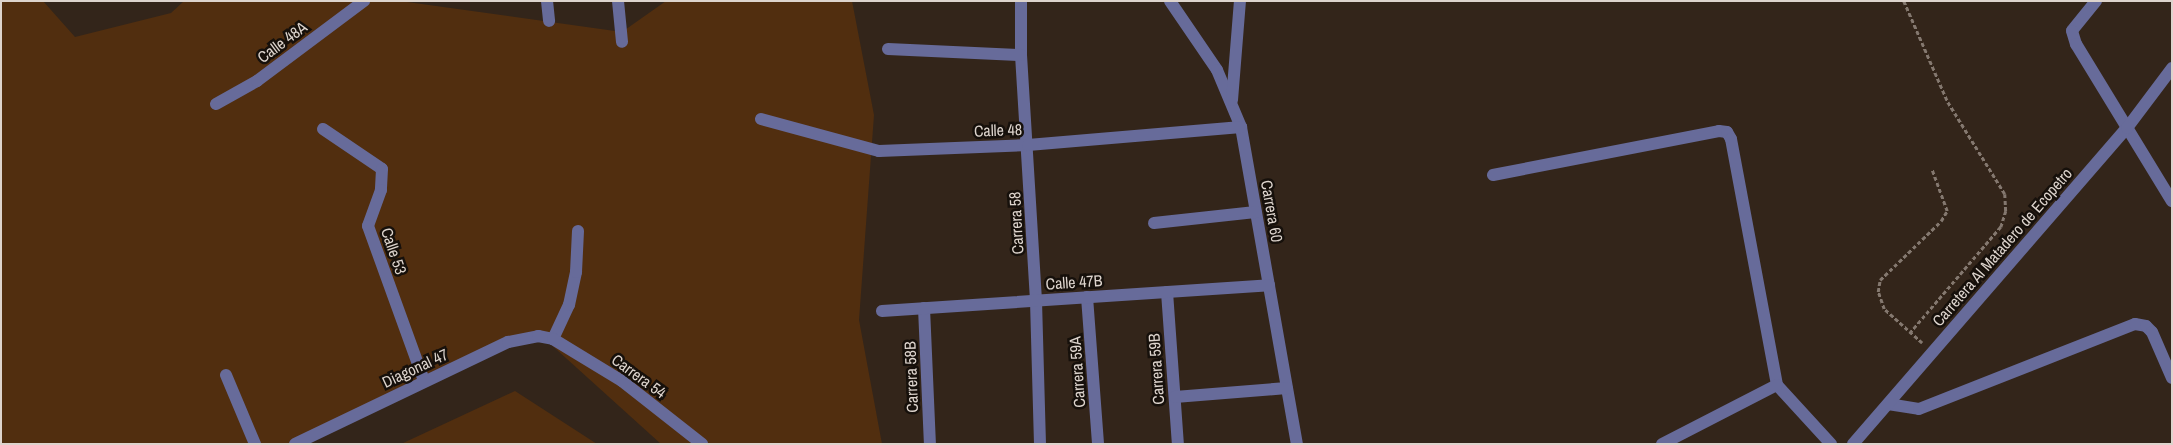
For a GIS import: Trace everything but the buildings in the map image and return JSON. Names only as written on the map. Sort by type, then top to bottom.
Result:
[{"type":"street","name":"Calle 48A","points":[[216,104],[257,82],[364,1]]},
{"type":"street","points":[[547,1],[549,21]]},
{"type":"street","points":[[618,1],[622,42]]},
{"type":"street","name":"Carrera 58","points":[[1021,1],[1021,54],[1036,301],[1040,444]]},
{"type":"street","name":"Carrera 60","points":[[1170,1],[1217,70],[1241,127],[1296,444]]},
{"type":"street","points":[[1232,102],[1240,1]]},
{"type":"street","points":[[2096,1],[2079,19],[2072,31],[2076,44],[2172,201]]},
{"type":"street","points":[[888,49],[1021,54]]},
{"type":"street","name":"Carretera Al Matadero de Ecopetro","points":[[1854,444],[2127,128],[2172,68]]},
{"type":"street","name":"Calle 48","points":[[760,119],[879,151],[1028,145],[1241,127]]},
{"type":"street","name":"Calle 53","points":[[323,129],[382,169],[381,190],[368,226],[424,381]]},
{"type":"street","points":[[1493,175],[1719,131],[1727,132],[1731,139],[1776,385],[1830,444]]},
{"type":"street","points":[[1154,223],[1255,212]]},
{"type":"street","points":[[553,339],[569,305],[576,272],[578,231]]},
{"type":"street","name":"Calle 47B","points":[[882,311],[1269,285]]},
{"type":"street","name":"Carrera 59B","points":[[1167,292],[1178,444]]},
{"type":"street","name":"Carrera 59A","points":[[1087,297],[1098,444]]},
{"type":"street","name":"Carrera 58B","points":[[924,308],[930,444]]},
{"type":"street","points":[[1888,404],[1919,409],[2136,324],[2146,326],[2152,332],[2172,378]]},
{"type":"street","name":"Diagonal 47","points":[[295,444],[424,381],[516,340],[538,336],[553,339]]},
{"type":"street","name":"Carrera 54","points":[[553,339],[622,381],[702,444]]},
{"type":"street","points":[[226,375],[255,444]]},
{"type":"street","points":[[1662,444],[1776,385]]},
{"type":"street","points":[[1175,397],[1287,388]]},
{"type":"path","points":[[1904,1],[1948,102],[2006,194],[2001,227],[1910,333]]},
{"type":"path","points":[[1932,170],[1947,210],[1941,221],[1880,280],[1878,292],[1884,309],[1932,353]]},
{"type":"shaded area","points":[[1,1],[43,1],[75,37],[171,13],[184,1],[400,1],[622,32],[666,1],[852,1],[874,115],[859,320],[882,444],[661,444],[536,331],[289,444],[1,444]]},
{"type":"shaded area","points":[[515,391],[597,444],[401,444]]}]
